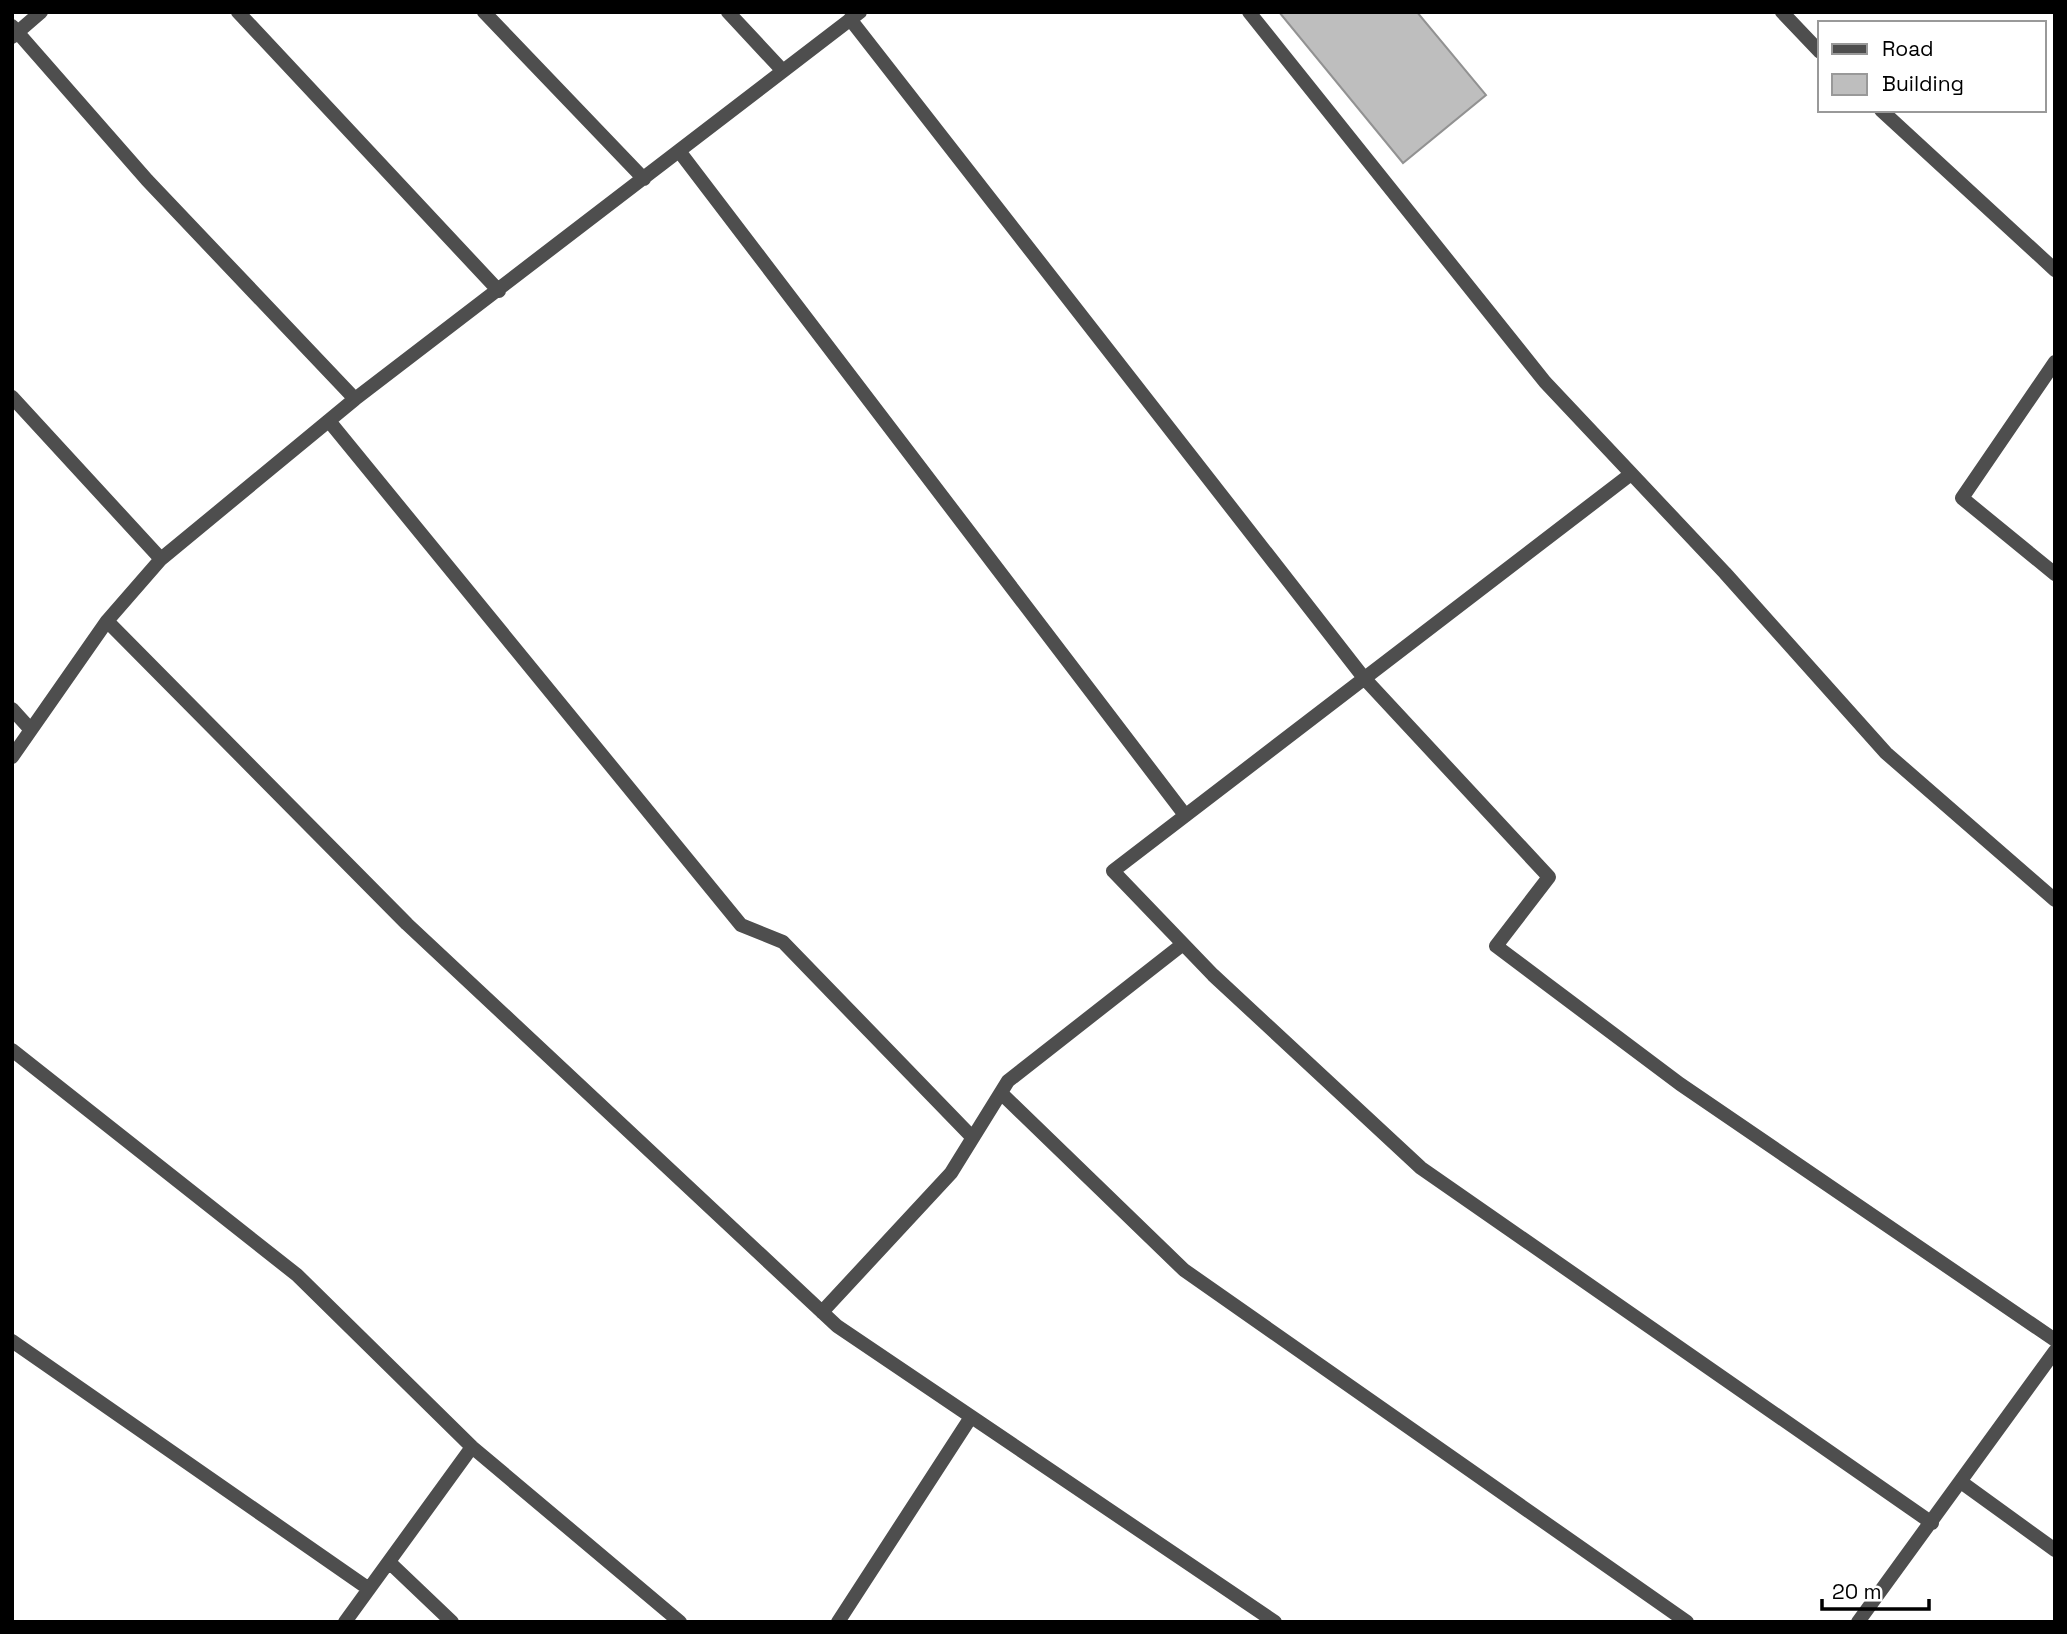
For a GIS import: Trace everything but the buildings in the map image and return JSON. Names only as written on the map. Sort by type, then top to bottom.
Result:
[{"type":"street","points":[[41,12],[14,32],[147,180],[355,399]]},
{"type":"street","points":[[238,12],[499,290]]},
{"type":"street","points":[[484,12],[644,180]]},
{"type":"street","points":[[728,12],[783,71]]},
{"type":"street","points":[[1249,12],[1545,382],[1886,753],[2055,900]]},
{"type":"street","points":[[1782,12],[1818,50]]},
{"type":"street","points":[[12,758],[107,621],[162,559],[355,399],[855,16],[1364,678],[1549,877],[1496,946],[1680,1084],[2055,1340]]},
{"type":"street","points":[[1883,112],[2055,270]]},
{"type":"street","points":[[679,151],[1185,815]]},
{"type":"street","points":[[2055,362],[1962,498],[2055,574]]},
{"type":"street","points":[[12,397],[162,559]]},
{"type":"street","points":[[329,421],[741,925],[783,942],[972,1137]]},
{"type":"street","points":[[1631,474],[1113,870],[1213,975],[1421,1168],[1932,1523]]},
{"type":"street","points":[[107,621],[407,924],[837,1326],[1275,1622]]},
{"type":"street","points":[[12,709],[31,730]]},
{"type":"street","points":[[822,1312],[951,1173],[1008,1081],[1183,944]]},
{"type":"street","points":[[12,1050],[297,1275],[472,1447],[680,1622]]},
{"type":"street","points":[[1001,1093],[1184,1270],[1687,1622]]},
{"type":"street","points":[[12,1341],[369,1589]]},
{"type":"street","points":[[1858,1622],[2055,1351]]},
{"type":"street","points":[[838,1622],[971,1417]]},
{"type":"street","points":[[345,1622],[472,1447]]},
{"type":"street","points":[[1961,1482],[2055,1550]]},
{"type":"street","points":[[389,1562],[452,1622]]}]
